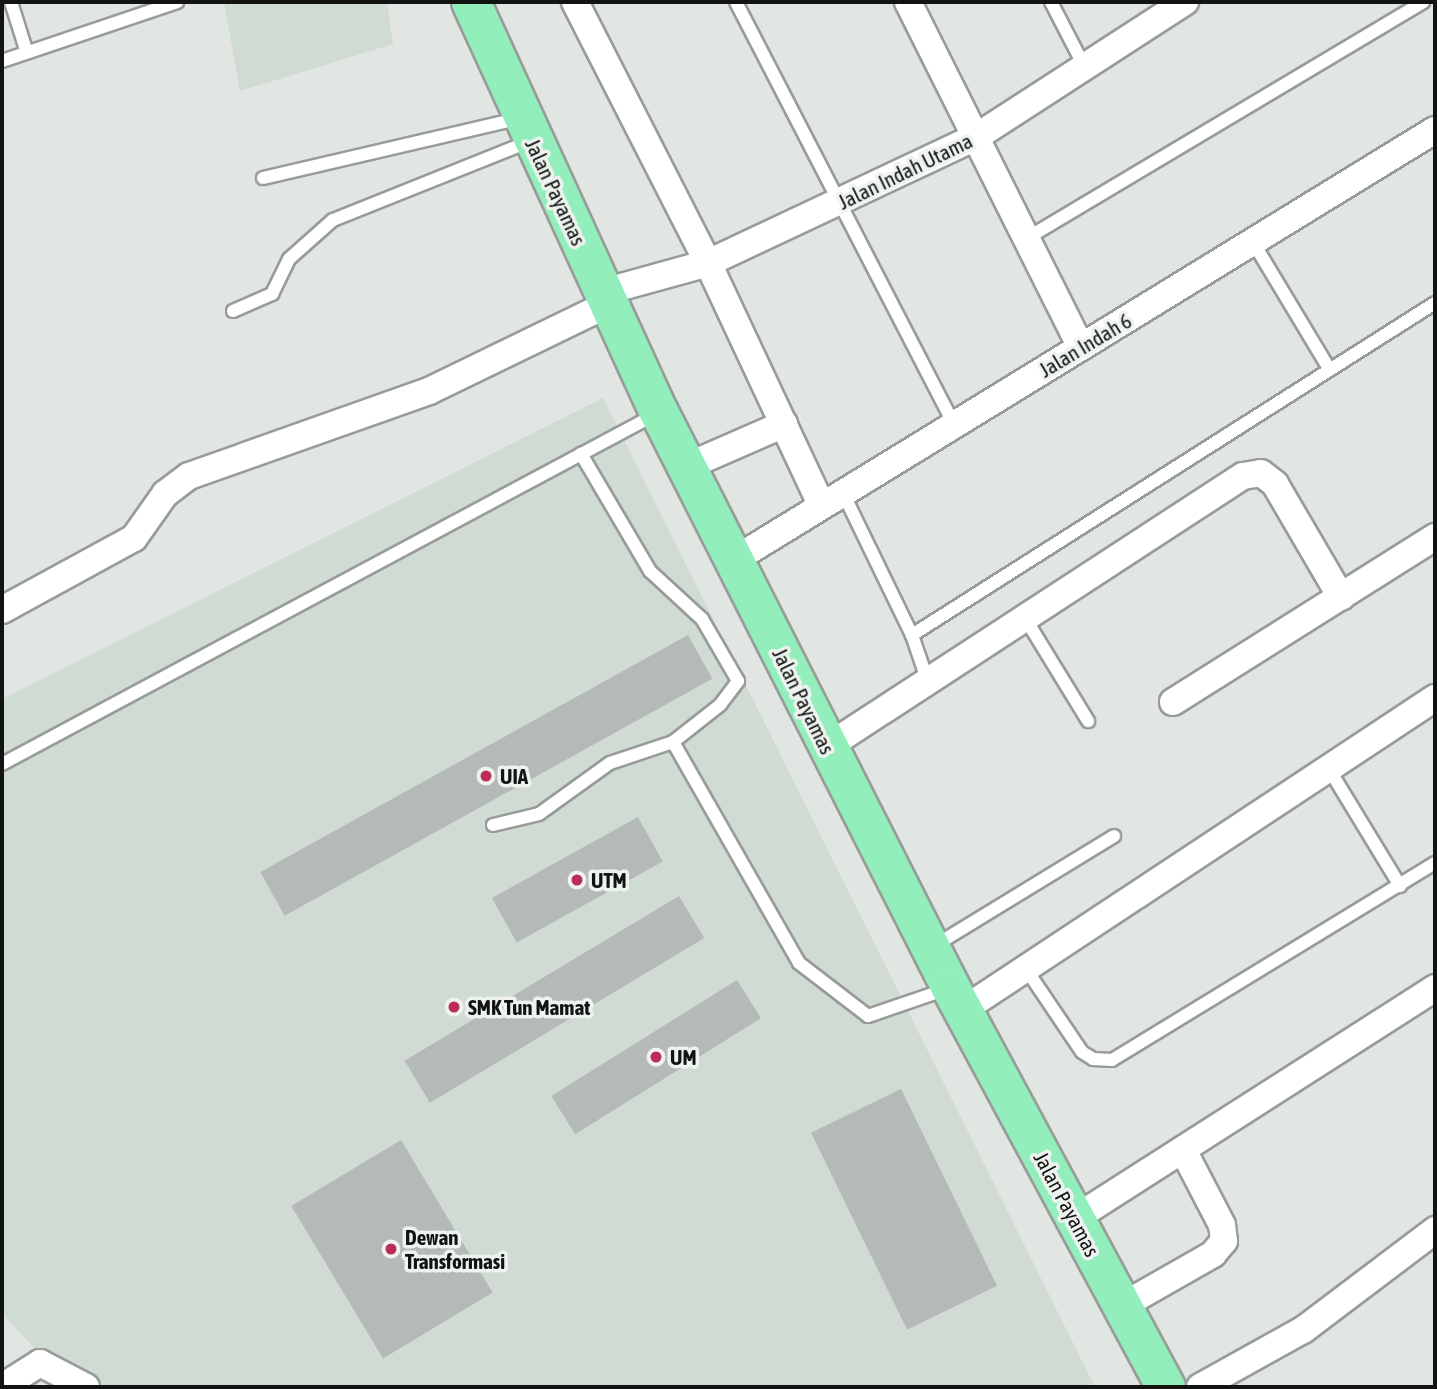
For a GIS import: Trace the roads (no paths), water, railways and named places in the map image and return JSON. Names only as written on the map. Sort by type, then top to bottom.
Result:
[{"type":"highway","name":"Jalan Payamas","points":[[471,2],[604,298],[827,747],[957,999],[1166,1387]]},
{"type":"street","points":[[575,2],[708,262],[784,424],[832,499]]},
{"type":"street","points":[[908,2],[975,137],[1029,237],[1081,347]]},
{"type":"street","name":"Jalan Indah Utama","points":[[2,610],[134,538],[165,494],[189,476],[429,391],[604,298],[708,262],[841,203],[975,137],[1086,69],[1185,2]]},
{"type":"street","name":"Jalan Indah 6","points":[[734,560],[1435,130]]},
{"type":"street","points":[[688,466],[784,424]]},
{"type":"street","points":[[827,747],[1243,476],[1261,473],[1275,484],[1340,597]]},
{"type":"street","points":[[1173,702],[1435,537]]},
{"type":"street","points":[[957,999],[1026,969],[1435,698]]},
{"type":"street","points":[[1074,1219],[1435,988]]},
{"type":"street","points":[[1122,1306],[1213,1254],[1224,1241],[1222,1225],[1183,1150]]},
{"type":"street","points":[[1200,1387],[1303,1329],[1435,1230]]},
{"type":"street","points":[[2,1387],[40,1363],[86,1387]]},
{"type":"lane","points":[[11,2],[27,53]]},
{"type":"lane","points":[[2,61],[177,2]]},
{"type":"lane","points":[[736,2],[954,425]]},
{"type":"lane","points":[[1051,2],[1086,69]]},
{"type":"lane","points":[[1029,237],[1423,2]]},
{"type":"lane","points":[[263,178],[526,129]]},
{"type":"lane","points":[[233,311],[272,294],[289,259],[333,220],[526,129]]},
{"type":"lane","points":[[1253,242],[1330,370]]},
{"type":"lane","points":[[912,635],[1435,303]]},
{"type":"lane","points":[[2,764],[659,412]]},
{"type":"lane","points":[[493,825],[539,814],[610,763],[673,742],[733,691],[738,681],[734,668],[702,619],[650,571],[581,454]]},
{"type":"lane","points":[[832,499],[912,635],[928,682]]},
{"type":"lane","points":[[1025,618],[1088,721]]},
{"type":"lane","points":[[673,742],[799,963],[868,1016],[957,999]]},
{"type":"lane","points":[[1329,769],[1400,886]]},
{"type":"lane","points":[[931,948],[1114,836]]},
{"type":"lane","points":[[1026,969],[1082,1052],[1093,1059],[1112,1060],[1435,863]]},
{"type":"place","name":"UIA","points":[[486,776]]},
{"type":"place","name":"UTM","points":[[577,880]]},
{"type":"place","name":"SMK Tun Mamat","points":[[454,1007]]},
{"type":"place","name":"UM","points":[[656,1057]]},
{"type":"place","name":"Dewan Transformasi","points":[[391,1249]]}]
